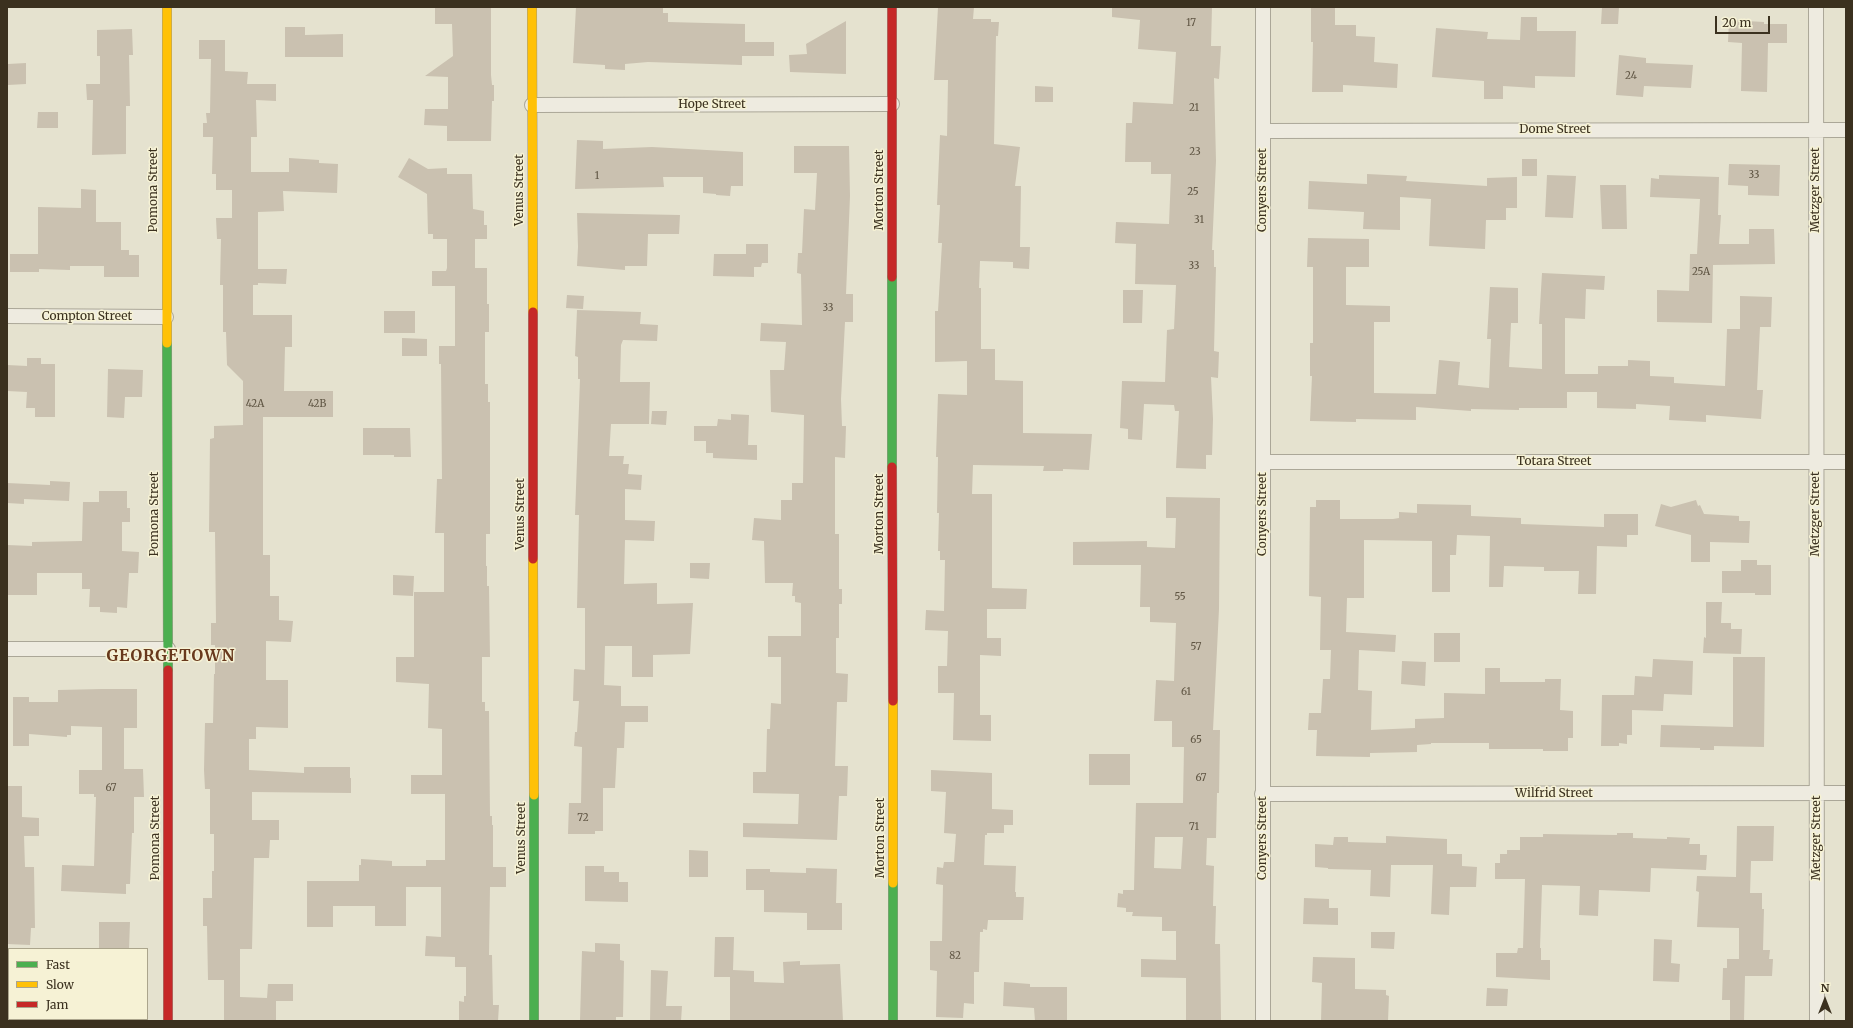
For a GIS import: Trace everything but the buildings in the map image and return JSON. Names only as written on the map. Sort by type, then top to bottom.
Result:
[{"type":"street","name":"Pomona Street","points":[[167,7],[166,317],[168,1021]]},
{"type":"street","name":"Venus Street","points":[[532,7],[534,1021]]},
{"type":"street","name":"Morton Street","points":[[892,7],[893,1021]]},
{"type":"street","name":"Conyers Street","points":[[1263,7],[1263,1021]]},
{"type":"street","name":"Metzger Street","points":[[1816,7],[1817,1021]]},
{"type":"street","name":"Hope Street","points":[[532,105],[892,104]]},
{"type":"street","name":"Dome Street","points":[[1263,131],[1846,130]]},
{"type":"street","name":"Compton Street","points":[[7,316],[166,317]]},
{"type":"street","name":"Totara Street","points":[[1263,462],[1846,462]]},
{"type":"street","points":[[7,649],[168,649]]},
{"type":"street","name":"Wilfrid Street","points":[[1262,794],[1846,793]]},
{"type":"traffic: fast","points":[[892,277],[892,467]]},
{"type":"traffic: fast","points":[[167,343],[168,670]]},
{"type":"traffic: fast","points":[[534,795],[534,1021]]},
{"type":"traffic: fast","points":[[893,883],[893,1021]]},
{"type":"traffic: slow","points":[[167,7],[167,343]]},
{"type":"traffic: slow","points":[[532,7],[533,312]]},
{"type":"traffic: slow","points":[[533,559],[534,795]]},
{"type":"traffic: slow","points":[[893,701],[893,883]]},
{"type":"traffic: jam","points":[[892,7],[892,277]]},
{"type":"traffic: jam","points":[[533,312],[533,559]]},
{"type":"traffic: jam","points":[[892,467],[893,701]]},
{"type":"traffic: jam","points":[[168,670],[168,1021]]},
{"type":"district","name":"GEORGETOWN","points":[[171,656]]}]
